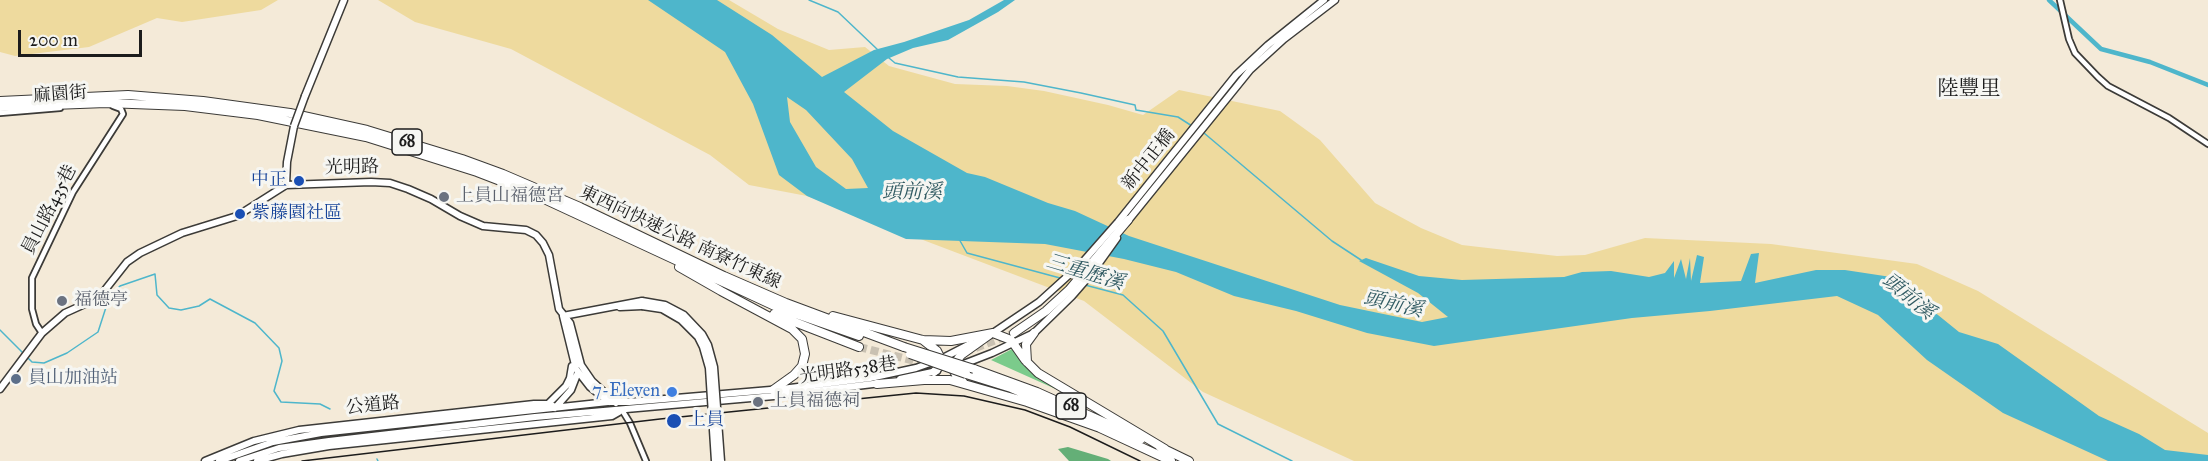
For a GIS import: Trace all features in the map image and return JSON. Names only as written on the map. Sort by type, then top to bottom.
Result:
[{"type":"highway","name":"東西向快速公路 南寮竹東線","points":[[0,100],[128,95],[203,101],[290,113],[367,130],[431,148],[503,174],[580,207],[786,303],[966,374],[1044,401],[1171,461]]},
{"type":"highway","name":"東西向快速公路 南寮竹東線","points":[[0,107],[146,103],[215,109],[307,123],[408,149],[528,192],[779,308],[974,369],[1037,392],[1189,461]]},
{"type":"highway","points":[[1014,333],[1046,311],[1069,290],[1128,220]]},
{"type":"highway","points":[[650,248],[799,334],[804,343],[805,354],[802,366],[794,375],[773,390]]},
{"type":"highway","points":[[744,303],[860,347]]},
{"type":"highway","points":[[786,303],[923,340],[951,340],[993,333],[1012,342],[1028,363],[1046,378],[1165,449]]},
{"type":"highway","points":[[968,385],[957,378],[952,367],[961,355],[993,333]]},
{"type":"highway","points":[[1028,363],[1026,344],[1034,333]]},
{"type":"highway","points":[[923,340],[937,351],[941,359],[941,365],[934,372]]},
{"type":"highway","points":[[877,384],[950,380],[1027,402],[1103,429]]},
{"type":"street","points":[[0,389],[42,333],[65,313],[101,294],[127,262],[140,253],[182,233],[228,220],[258,204],[286,185],[287,162],[294,126],[344,0]]},
{"type":"street","name":"新中正橋","points":[[993,333],[1039,302],[1081,264],[1118,222],[1236,75],[1268,45],[1324,0]]},
{"type":"street","name":"新中正橋","points":[[1034,333],[1056,313],[1092,273],[1128,220],[1250,70],[1284,39],[1335,0]]},
{"type":"street","points":[[2060,0],[2068,39],[2075,53],[2108,86],[2169,118],[2208,144]]},
{"type":"street","name":"麻園街","points":[[0,113],[100,106],[121,109]]},
{"type":"street","name":"員山路435巷","points":[[42,333],[36,324],[32,309],[32,278],[73,192],[121,117],[123,111],[121,109]]},
{"type":"street","name":"光明路","points":[[286,185],[390,183],[431,198],[459,216],[483,226],[531,232],[543,243],[549,255],[559,309],[570,323],[584,370],[622,410],[646,461]]},
{"type":"street","points":[[642,303],[662,309],[681,320],[698,337],[703,346],[709,368],[715,461]]},
{"type":"street","points":[[563,316],[642,303],[665,305],[684,315],[702,334],[708,345],[714,367],[721,461]]},
{"type":"street","name":"光明路","points":[[563,316],[571,356],[578,373],[595,392],[612,402]]},
{"type":"street","name":"光明路538巷","points":[[612,402],[773,390],[870,378],[916,368],[941,359],[993,333]]},
{"type":"street","name":"光明路538巷","points":[[622,410],[877,384],[971,362],[1034,333]]},
{"type":"street","name":"公道路","points":[[536,423],[545,416],[569,382],[572,370],[571,356]]},
{"type":"street","name":"公道路","points":[[495,411],[534,410],[553,406],[571,390],[578,373],[579,358]]},
{"type":"street","name":"公道路","points":[[205,461],[255,444],[321,433],[495,411],[612,402]]},
{"type":"street","name":"公道路","points":[[239,461],[261,453],[300,445],[545,416],[622,410]]},
{"type":"street","name":"公道路","points":[[257,461],[329,446],[612,416],[622,410]]},
{"type":"street","name":"公道路","points":[[219,461],[255,444]]},
{"type":"green space","points":[[1012,349],[1026,365],[1069,395],[991,360]]},
{"type":"green space","points":[[1068,447],[1111,461],[1069,461],[1058,449]]},
{"type":"sand","points":[[0,0],[278,0],[261,10],[182,22],[157,18],[89,47],[15,56],[0,52]]},
{"type":"sand","points":[[378,0],[729,0],[778,29],[829,50],[865,47],[889,66],[955,84],[1007,86],[1044,91],[1143,115],[1179,90],[1280,111],[1320,140],[1375,203],[1421,228],[1462,245],[1557,256],[1585,255],[1645,238],[1771,244],[1917,264],[1978,291],[2208,433],[2208,461],[1354,461],[1203,392],[1084,301],[807,196],[749,185],[710,155],[511,49],[415,22]]},
{"type":"water","name":"頭前溪","points":[[648,0],[717,0],[772,35],[822,77],[874,50],[969,20],[1004,0],[1015,0],[948,40],[913,48],[887,59],[844,92],[893,131],[967,173],[985,177],[1048,203],[1075,211],[1129,236],[1340,305],[1422,322],[1448,317],[1418,293],[1359,261],[1366,258],[1419,276],[1462,280],[1564,277],[1582,272],[1611,271],[1649,277],[1665,273],[1674,261],[1674,278],[1681,259],[1686,279],[1690,258],[1691,281],[1697,255],[1704,257],[1700,283],[1741,281],[1751,254],[1759,253],[1755,283],[1816,270],[1845,270],[1891,277],[1959,332],[1998,344],[2099,416],[2139,434],[2165,450],[2208,455],[2208,461],[2108,461],[2003,413],[1927,360],[1878,315],[1837,296],[1632,318],[1434,346],[1367,333],[1296,311],[1234,296],[1176,272],[1124,259],[1045,244],[906,239],[807,196],[779,175],[753,104],[725,52]],"holes":[[[787,97],[806,110],[852,159],[868,188],[846,189],[816,167],[790,122]]]},
{"type":"waterway","points":[[809,0],[838,12],[878,50]]},
{"type":"waterway","points":[[2049,0],[2101,49],[2150,62],[2208,85]]},
{"type":"waterway","points":[[889,58],[895,63],[958,77],[1024,82],[1135,105],[1136,110],[1178,117],[1192,126]]},
{"type":"waterway","points":[[1204,133],[1332,241],[1361,260]]},
{"type":"waterway","name":"三重歷溪","points":[[959,239],[967,253],[1060,278]]},
{"type":"waterway","points":[[26,356],[32,362],[44,363],[67,353],[98,332],[109,298],[120,286],[155,274],[157,295],[169,308],[181,310],[199,306],[210,299],[255,323],[279,348],[282,361],[274,391],[281,402],[320,404],[330,409]]},
{"type":"waterway","name":"三重歷溪","points":[[1085,285],[1123,295],[1163,331],[1218,424],[1292,461]]},
{"type":"waterway","points":[[0,330],[23,353]]},
{"type":"tunnel","points":[[621,239],[631,220]]},
{"type":"tunnel","points":[[942,361],[1014,333]]},
{"type":"tunnel","points":[[859,347],[931,365]]},
{"type":"railway","points":[[302,461],[660,419],[916,393],[964,396],[1025,410],[1070,427],[1140,461]]},
{"type":"place","name":"中正","points":[[299,181]]},
{"type":"place","name":"上員山福德宮","points":[[444,197]]},
{"type":"place","name":"紫藤園社區","points":[[240,214]]},
{"type":"place","name":"福德亭","points":[[62,301]]},
{"type":"place","name":"員山加油站","points":[[16,379]]},
{"type":"place","name":"7-Eleven","points":[[672,392]]},
{"type":"place","name":"上員福德祠","points":[[758,402]]},
{"type":"place","name":"上員","points":[[674,421]]},
{"type":"district","name":"陸豐里","points":[[1969,90]]}]
